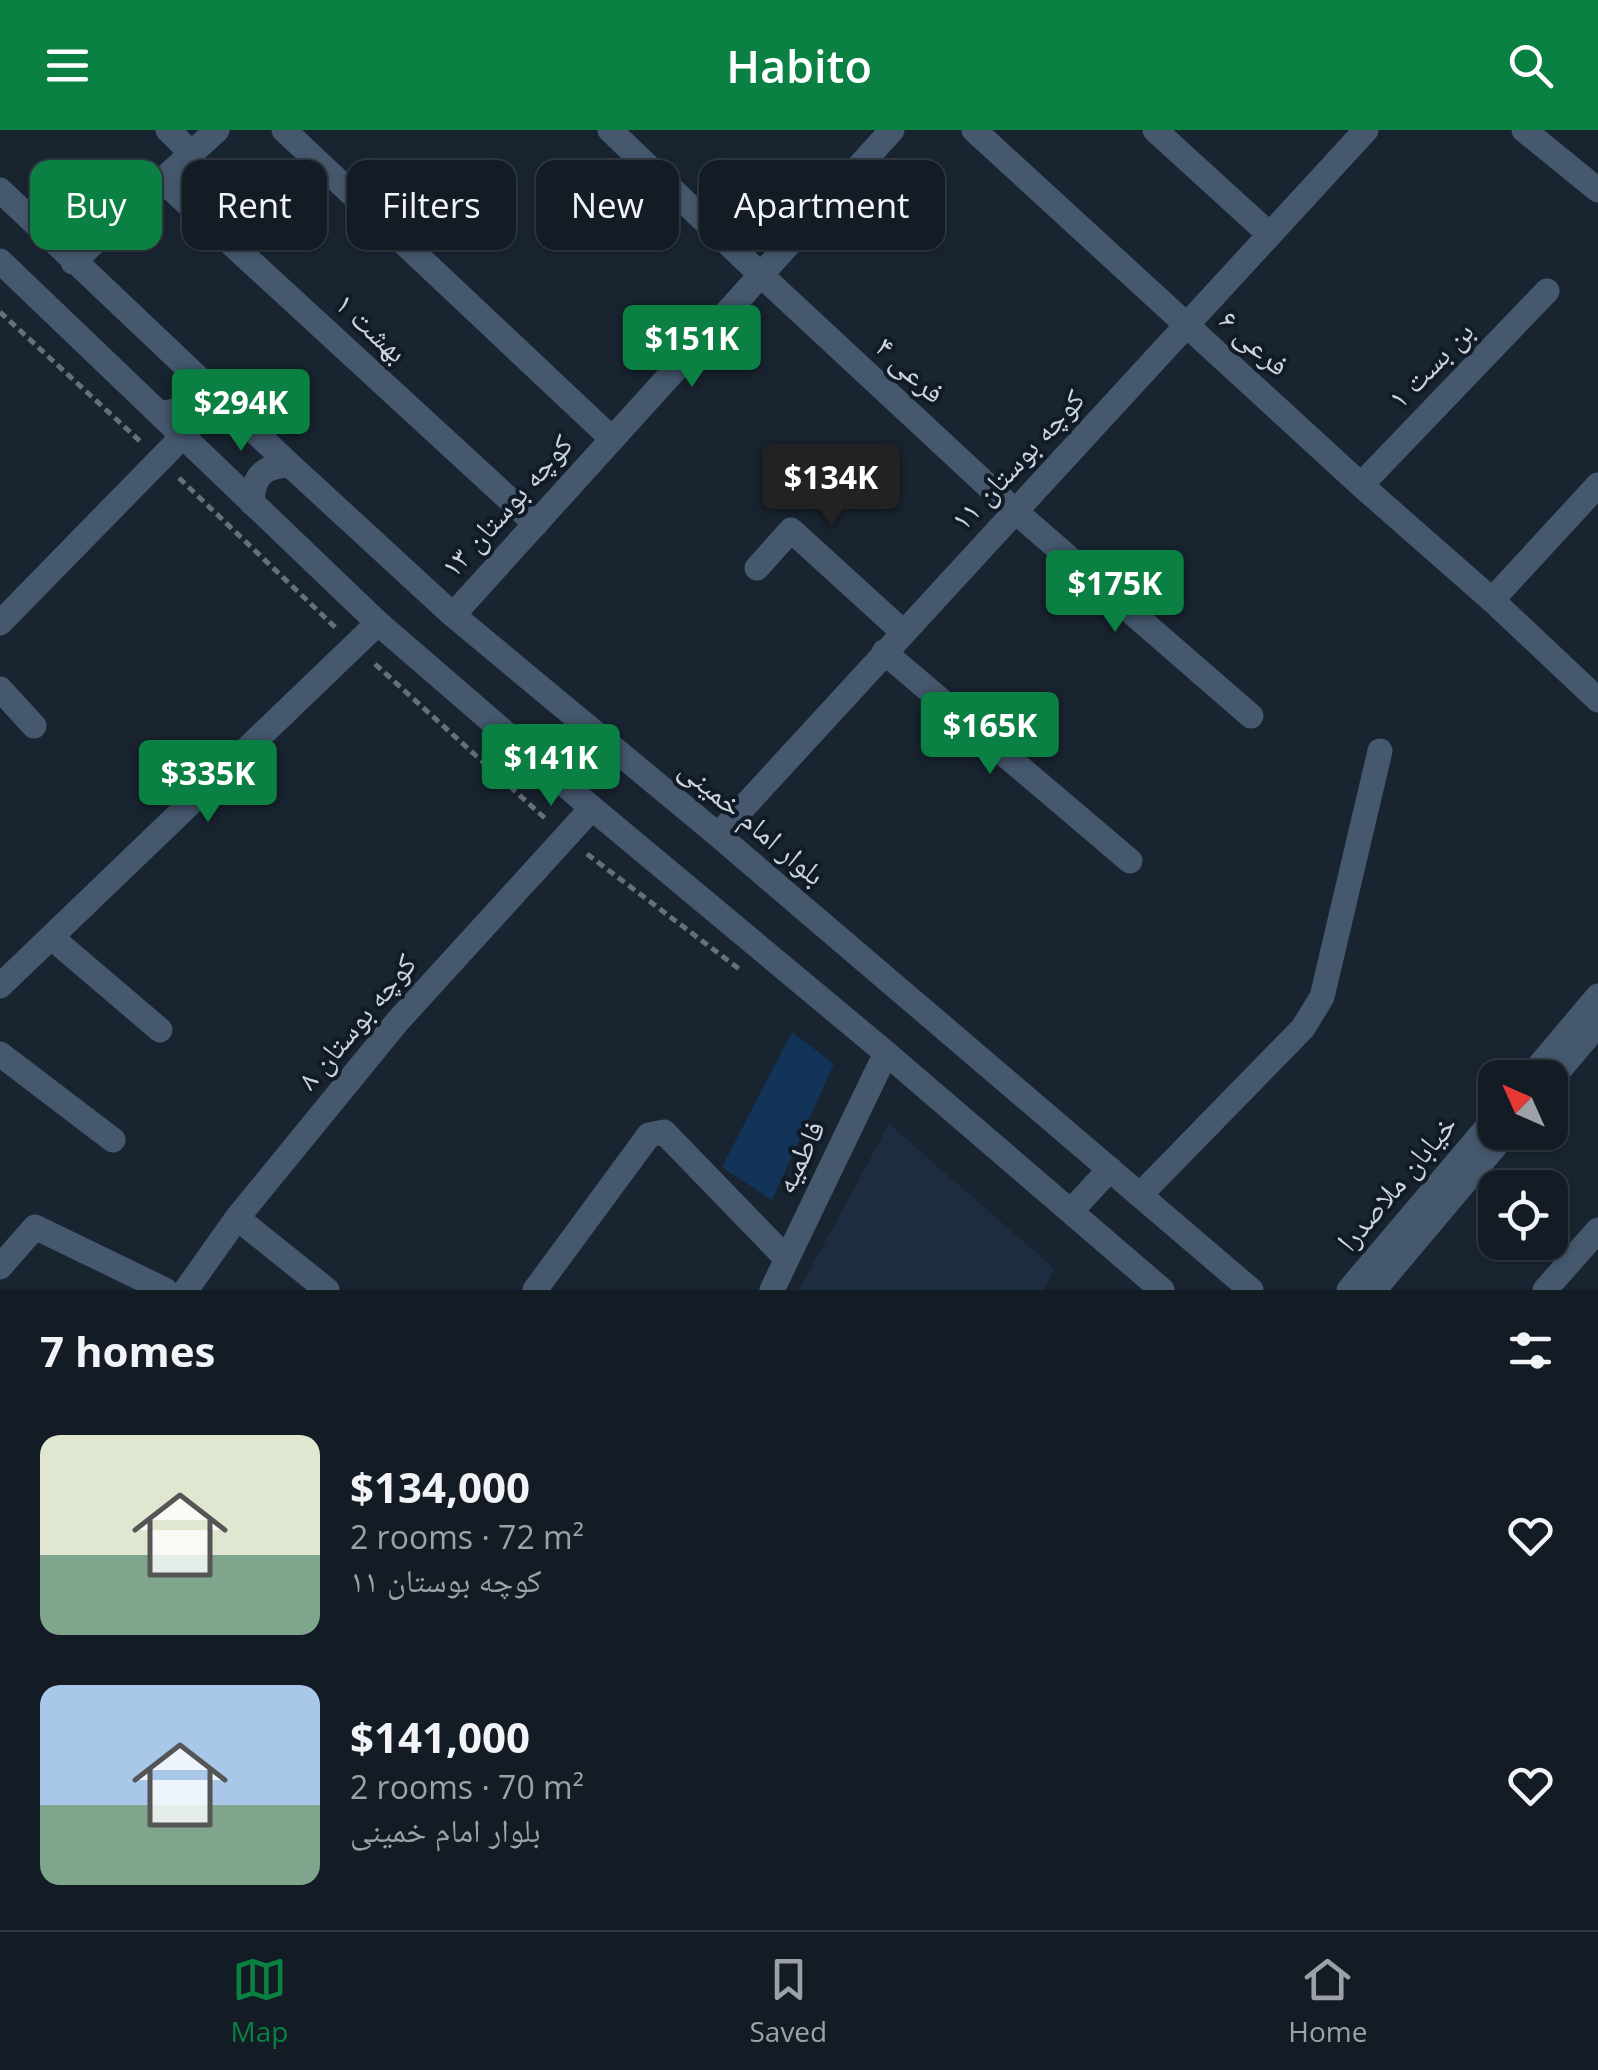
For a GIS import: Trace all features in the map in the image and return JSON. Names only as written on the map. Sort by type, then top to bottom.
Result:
[{"type":"street","points":[[168,130],[191,153]]},
{"type":"street","points":[[162,180],[217,130]]},
{"type":"street","points":[[284,130],[611,438]]},
{"type":"street","name":"فرعی ۴","points":[[610,130],[1016,512],[1251,716]]},
{"type":"street","name":"کوچه بوستان ۱۳","points":[[453,614],[892,130]]},
{"type":"street","name":"فرعی ۶","points":[[974,130],[1598,700]]},
{"type":"street","points":[[1155,130],[1269,234]]},
{"type":"street","name":"کوچه بوستان ۱۱","points":[[718,835],[1366,130]]},
{"type":"street","points":[[1524,130],[1598,190]]},
{"type":"street","name":"بهشت ۱","points":[[162,180],[536,524]]},
{"type":"street","name":"بلوار امام خمینی","points":[[0,190],[290,466],[453,614],[1251,1290]]},
{"type":"street","points":[[73,262],[86,250]]},
{"type":"street","points":[[0,261],[378,624],[1162,1290]]},
{"type":"street","name":"بن بست ۱","points":[[1361,485],[1547,290]]},
{"type":"street","points":[[159,413],[174,412],[187,404],[195,391],[194,375]]},
{"type":"street","points":[[0,623],[183,436]]},
{"type":"street","points":[[252,504],[252,488],[260,474],[274,466],[290,466]]},
{"type":"street","points":[[1492,600],[1598,485]]},
{"type":"street","points":[[756,568],[791,530],[902,632]]},
{"type":"street","points":[[0,986],[378,624]]},
{"type":"street","points":[[884,652],[1130,861]]},
{"type":"street","points":[[0,689],[34,726]]},
{"type":"street","points":[[1140,1195],[1303,1028],[1322,997],[1380,751]]},
{"type":"street","name":"کوچه بوستان ۸","points":[[186,1290],[237,1218],[397,1022],[592,808]]},
{"type":"street","points":[[51,937],[160,1030]]},
{"type":"street","points":[[1544,1060],[1598,996]]},
{"type":"street","points":[[1568,1060],[1598,1024]]},
{"type":"street","name":"فاطمیه","points":[[772,1290],[886,1052]]},
{"type":"street","points":[[0,1054],[113,1140]]},
{"type":"street","points":[[535,1290],[649,1135],[664,1132],[787,1259]]},
{"type":"street","name":"خیابان ملاصدرا","points":[[1349,1290],[1478,1138]]},
{"type":"street","name":"خیابان ملاصدرا","points":[[1374,1290],[1492,1150]]},
{"type":"street","points":[[1071,1211],[1110,1169]]},
{"type":"street","points":[[237,1218],[327,1290]]},
{"type":"street","points":[[0,1267],[35,1227],[166,1290]]},
{"type":"street","points":[[1544,1290],[1598,1230]]},
{"type":"shaded area","points":[[792,1032],[834,1064],[772,1200],[722,1167]]},
{"type":"shaded area","points":[[889,1124],[1055,1269],[1043,1290],[799,1290]]}]
